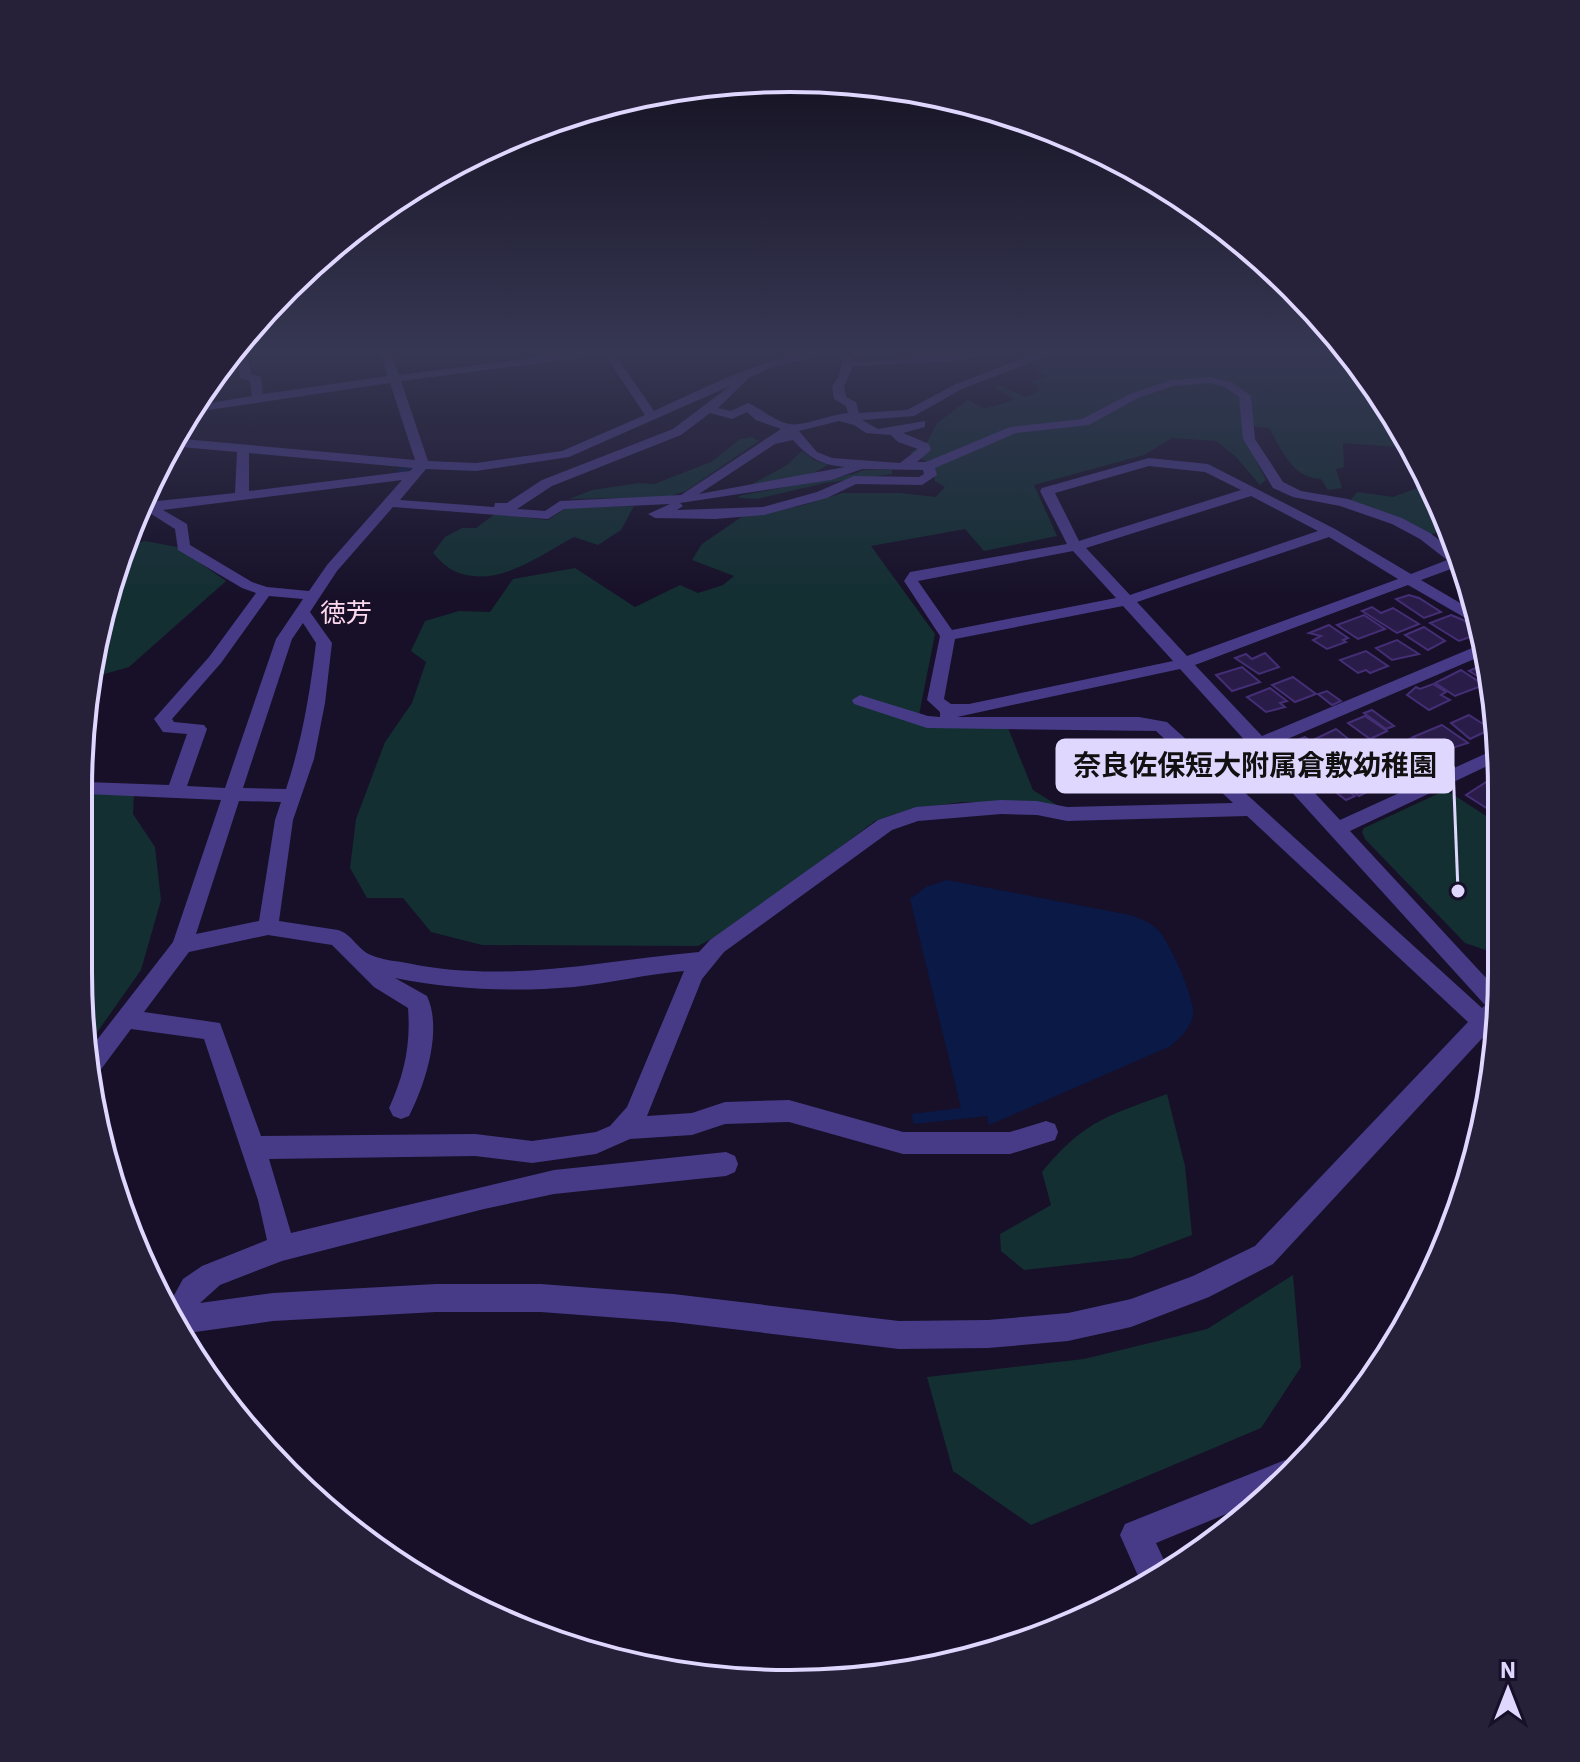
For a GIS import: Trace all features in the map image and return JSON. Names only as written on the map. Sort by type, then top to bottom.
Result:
[{"type":"street","points":[[409,431],[418,470]]},
{"type":"street","points":[[153,505],[565,454],[613,431]]},
{"type":"street","points":[[667,431],[689,444]]},
{"type":"street","points":[[394,500],[509,508],[547,483],[675,431]]},
{"type":"street","points":[[683,499],[788,431]]},
{"type":"street","points":[[876,431],[895,432],[902,439],[923,444],[925,450],[903,466]]},
{"type":"street","points":[[773,440],[780,441],[795,434],[821,459],[860,466],[928,466],[1011,431]]},
{"type":"street","points":[[1248,431],[1249,439],[1278,485],[1298,494],[1343,502],[1397,521],[1445,551]]},
{"type":"street","points":[[185,443],[418,470]]},
{"type":"street","points":[[242,496],[243,449]]},
{"type":"street","points":[[1465,612],[1330,532],[1208,468],[1149,462],[1050,489],[1046,494],[1077,546],[1337,829],[1487,999]]},
{"type":"street","points":[[394,500],[548,515],[560,505],[701,498],[831,476],[853,471],[860,466]]},
{"type":"street","points":[[701,498],[655,514],[715,515],[764,511],[809,500],[854,480],[922,481],[931,475],[928,466]]},
{"type":"street","points":[[97,1056],[182,945],[213,844],[232,797],[284,639],[332,568],[418,470]]},
{"type":"street","points":[[1253,491],[1077,546],[915,575],[911,581],[948,636],[935,700],[949,716],[1161,726],[1251,809],[1487,1002]]},
{"type":"street","points":[[152,508],[182,527],[183,547],[247,585],[307,603]]},
{"type":"street","points":[[948,636],[1126,601],[1330,532]]},
{"type":"street","points":[[860,700],[927,722],[969,709],[1185,663],[1450,564]]},
{"type":"street","points":[[176,790],[198,729],[169,728],[163,719],[215,660],[265,591]]},
{"type":"street","points":[[268,927],[284,820],[305,759],[317,703],[324,643],[307,603]]},
{"type":"street","points":[[1259,744],[1475,652]]},
{"type":"street","points":[[1337,829],[1487,759]]},
{"type":"street","points":[[92,788],[176,790],[232,797],[293,795]]},
{"type":"street","points":[[252,1148],[475,1145],[532,1152],[596,1143],[619,1134],[636,1114],[693,974],[717,946],[885,825],[916,814],[1001,807],[1037,808],[1067,814],[1251,809]]},
{"type":"street","points":[[182,945],[268,927],[338,938],[382,981],[419,1003],[422,1030],[414,1085],[401,1108]]},
{"type":"street","points":[[366,963],[428,976],[484,981],[574,978],[705,960]]},
{"type":"street","points":[[125,1019],[212,1030],[271,1200],[282,1248]]},
{"type":"street","points":[[185,1319],[273,1307],[436,1298],[541,1298],[704,1311],[899,1335],[974,1334],[1068,1327],[1131,1313],[1199,1287],[1264,1255],[1487,1019]]},
{"type":"street","points":[[624,1128],[679,1126],[725,1113],[789,1111],[903,1143],[1010,1143],[1046,1132]]},
{"type":"street","points":[[180,1311],[193,1289],[211,1275],[282,1248],[554,1182],[726,1164]]},
{"type":"street","points":[[1151,1568],[1136,1535],[1266,1483]]},
{"type":"green space","points":[[933,431],[1246,431],[1251,451],[1266,480],[1260,485],[1235,456],[1216,441],[1172,438],[1144,455],[1034,485],[1057,536],[984,551],[965,529],[871,546],[935,634],[919,715],[1008,728],[1033,790],[1057,805],[962,802],[911,809],[875,821],[732,928],[698,946],[482,945],[431,932],[403,898],[367,898],[350,868],[356,819],[385,742],[412,703],[426,662],[411,651],[425,621],[459,611],[490,612],[513,579],[575,568],[635,607],[680,585],[698,593],[723,585],[734,576],[692,560],[702,544],[743,516],[800,506],[843,493],[900,493],[936,497],[945,487],[935,481],[927,462],[910,453],[927,442]]},
{"type":"green space","points":[[1271,431],[1388,431],[1397,447],[1343,443],[1344,467],[1336,469],[1342,488],[1328,490],[1321,479],[1302,474],[1284,454]]},
{"type":"green space","points":[[752,437],[759,441],[686,491],[668,497],[569,499],[592,490],[639,483],[654,484],[711,462],[740,439]]},
{"type":"green space","points":[[802,451],[828,465],[806,477],[745,488],[787,465]]},
{"type":"green space","points":[[863,470],[892,470],[892,474],[825,483],[757,499],[738,496],[854,474]]},
{"type":"green space","points":[[1419,487],[1438,532],[1430,535],[1349,502],[1357,492],[1393,497]]},
{"type":"green space","points":[[634,506],[621,530],[598,545],[574,537],[500,574],[468,575],[452,570],[433,553],[445,537],[462,528],[476,528],[495,514],[548,520],[566,508]]},
{"type":"green space","points":[[145,541],[177,547],[226,581],[129,667],[102,675],[116,609],[137,543]]},
{"type":"green space","points":[[1446,790],[1488,817],[1488,951],[1465,943],[1365,839],[1364,828]]},
{"type":"green space","points":[[92,794],[134,794],[133,814],[155,847],[161,900],[141,970],[95,1035]]},
{"type":"green space","points":[[1167,1094],[1185,1166],[1192,1235],[1131,1258],[1024,1270],[1001,1251],[1000,1234],[1051,1205],[1042,1172],[1071,1141],[1112,1115]]},
{"type":"green space","points":[[1293,1275],[1301,1367],[1261,1428],[1031,1525],[953,1471],[927,1377],[1084,1359],[1207,1329]]},
{"type":"water","points":[[947,880],[1130,915],[1149,923],[1163,936],[1181,971],[1193,1008],[1190,1025],[1171,1046],[989,1125],[987,1116],[914,1124],[911,1114],[961,1108],[910,899],[926,887]]},
{"type":"building","points":[[1409,595],[1441,612],[1424,618],[1396,599]]},
{"type":"building","points":[[1372,607],[1381,613],[1393,608],[1419,624],[1397,633],[1362,611]]},
{"type":"building","points":[[1364,615],[1385,629],[1358,639],[1337,625]]},
{"type":"building","points":[[1451,615],[1467,623],[1471,637],[1459,641],[1430,623]]},
{"type":"building","points":[[1329,625],[1348,638],[1343,640],[1346,642],[1327,649],[1313,640],[1321,636],[1309,633]]},
{"type":"building","points":[[1424,627],[1445,641],[1428,650],[1405,635]]},
{"type":"building","points":[[1397,640],[1419,654],[1392,660],[1376,648]]},
{"type":"building","points":[[1366,651],[1388,666],[1370,673],[1366,670],[1358,673],[1340,660]]},
{"type":"building","points":[[1265,653],[1279,667],[1259,674],[1235,658],[1246,654],[1252,659]]},
{"type":"building","points":[[1242,667],[1260,682],[1232,691],[1216,675]]},
{"type":"building","points":[[1461,670],[1479,682],[1480,686],[1455,696],[1435,683]]},
{"type":"building","points":[[1293,677],[1316,694],[1295,702],[1272,685]]},
{"type":"building","points":[[1433,684],[1446,692],[1441,695],[1450,700],[1429,710],[1407,695],[1416,687],[1420,689]]},
{"type":"building","points":[[1270,688],[1287,701],[1280,703],[1285,707],[1266,712],[1247,697]]},
{"type":"building","points":[[1327,691],[1341,701],[1332,705],[1318,694]]},
{"type":"building","points":[[1372,710],[1394,726],[1386,729],[1364,713]]},
{"type":"building","points":[[1469,715],[1485,725],[1486,732],[1470,739],[1451,723]]},
{"type":"building","points":[[1365,716],[1387,731],[1370,739],[1348,723]]},
{"type":"building","points":[[1442,725],[1468,743],[1436,753],[1413,737]]},
{"type":"building","points":[[1336,729],[1357,746],[1336,757],[1315,739]]},
{"type":"building","points":[[1305,737],[1331,757],[1304,767],[1283,750],[1289,748],[1285,745]]},
{"type":"building","points":[[1412,738],[1436,756],[1405,769],[1381,751]]},
{"type":"building","points":[[1345,772],[1366,787],[1363,789],[1367,792],[1359,796],[1351,793],[1355,796],[1346,800],[1325,784]]},
{"type":"building","points":[[1488,781],[1488,809],[1466,795]]},
{"type":"waterway","points":[[399,471],[412,467]]},
{"type":"place","name":"奈良佐保短大附属倉敷幼稚園","points":[[1458,891]]},
{"type":"district","name":"徳芳","points":[[346,613]]}]
